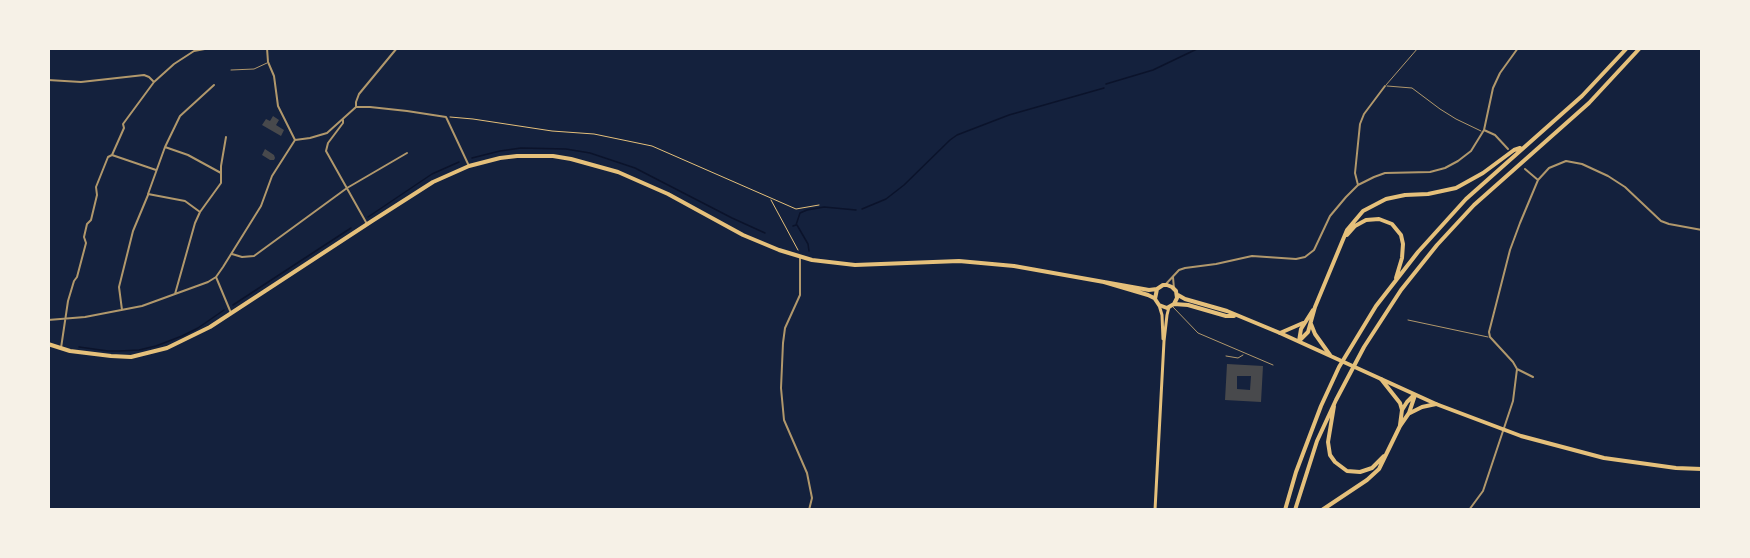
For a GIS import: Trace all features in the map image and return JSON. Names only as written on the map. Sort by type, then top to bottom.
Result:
[{"type":"main road","points":[[1285,510],[1308,438],[1339,367],[1376,306],[1429,239],[1466,199],[1582,96],[1627,48]]},
{"type":"main road","points":[[1295,510],[1317,441],[1336,400],[1358,358],[1401,290],[1457,223],[1491,189],[1589,103],[1640,48]]},
{"type":"main road","points":[[1299,341],[1308,332],[1315,307],[1347,230],[1357,217],[1378,201],[1395,196],[1428,194],[1456,188],[1484,173],[1514,150],[1523,147]]},
{"type":"main road","points":[[48,344],[61,349],[111,356],[131,357],[157,352],[195,336],[231,314],[433,182],[469,166],[500,158],[553,156],[588,162],[633,177],[742,235],[800,257],[855,265],[959,261],[995,263],[1034,268],[1149,290],[1165,285],[1174,289],[1185,299],[1227,311],[1299,341],[1414,395],[1521,436],[1574,451],[1635,463],[1702,469]]},
{"type":"main road","points":[[1345,238],[1354,226],[1366,220],[1379,219],[1392,224],[1401,236],[1403,244],[1396,280]]},
{"type":"main road","points":[[1104,282],[1155,299],[1162,315],[1164,341]]},
{"type":"main road","points":[[1155,299],[1157,289]]},
{"type":"main road","points":[[1155,510],[1164,341],[1167,315],[1177,294]]},
{"type":"main road","points":[[1159,305],[1188,304],[1226,316],[1238,317]]},
{"type":"main road","points":[[1299,341],[1299,334],[1304,323],[1315,307]]},
{"type":"main road","points":[[1280,333],[1304,323]]},
{"type":"main road","points":[[1310,324],[1330,355]]},
{"type":"main road","points":[[1381,379],[1398,398],[1402,410]]},
{"type":"main road","points":[[1400,426],[1402,410],[1414,395]]},
{"type":"main road","points":[[1322,510],[1367,480],[1379,469],[1409,413],[1414,395]]},
{"type":"main road","points":[[1336,400],[1328,442],[1330,455],[1335,462],[1347,471],[1360,472],[1376,465],[1386,454]]},
{"type":"main road","points":[[1409,413],[1436,404]]},
{"type":"street","points":[[61,349],[68,301],[86,243],[84,237],[87,224],[91,220],[98,195],[96,187],[108,157],[112,155],[124,128],[123,124],[154,82],[194,51],[210,48]]},
{"type":"street","points":[[267,48],[278,106],[295,140]]},
{"type":"street","points":[[48,320],[142,306],[216,277],[261,207],[272,176],[295,140],[327,133],[343,120],[356,107],[360,92],[397,48]]},
{"type":"street","points":[[1165,285],[1185,267],[1258,256],[1289,259],[1305,257],[1316,247],[1330,216],[1358,185],[1385,174],[1423,173],[1445,168],[1465,156],[1484,131],[1493,88],[1500,73],[1518,48]]},
{"type":"street","points":[[48,80],[81,82],[144,75],[154,82]]},
{"type":"street","points":[[122,310],[118,287],[133,231],[165,147],[180,116],[214,85]]},
{"type":"street","points":[[1358,185],[1355,173],[1360,124],[1364,114],[1385,86]]},
{"type":"street","points":[[356,107],[446,117],[469,166]]},
{"type":"street","points":[[343,120],[326,151],[367,224]]},
{"type":"street","points":[[1484,131],[1495,135],[1508,149]]},
{"type":"street","points":[[175,295],[195,223],[200,212],[221,183],[226,137]]},
{"type":"street","points":[[165,147],[188,155],[221,173]]},
{"type":"street","points":[[231,253],[242,257],[254,256],[347,188],[406,153]]},
{"type":"street","points":[[112,155],[156,170]]},
{"type":"street","points":[[1533,377],[1517,369],[1490,337],[1489,332],[1510,250],[1538,180],[1554,165],[1566,161],[1576,162],[1599,171],[1625,187],[1661,221],[1702,230]]},
{"type":"street","points":[[1525,169],[1538,180]]},
{"type":"street","points":[[148,194],[185,201],[200,212]]},
{"type":"street","points":[[800,257],[800,295],[785,328],[782,388],[784,420],[807,473],[812,498],[809,510]]},
{"type":"street","points":[[216,277],[231,314]]},
{"type":"street","points":[[1173,277],[1174,289]]},
{"type":"street","points":[[1469,510],[1483,490],[1508,419],[1517,369]]},
{"type":"lane","points":[[1385,86],[1418,48]]},
{"type":"lane","points":[[231,70],[254,69],[268,62]]},
{"type":"lane","points":[[1385,86],[1412,88],[1456,119],[1484,131]]},
{"type":"lane","points":[[1172,306],[1198,333],[1274,364]]},
{"type":"lane","points":[[1408,320],[1490,337]]},
{"type":"lane","points":[[1226,356],[1238,358],[1244,353]]},
{"type":"path","points":[[446,117],[552,131],[594,134],[652,146],[796,209],[819,205]]},
{"type":"path","points":[[771,198],[800,257]]},
{"type":"building","points":[[273,116],[279,120],[276,125],[284,130],[281,136],[262,125],[266,119],[270,121]]},
{"type":"building","points":[[265,149],[274,155],[274,160],[262,155]]},
{"type":"building","points":[[1227,364],[1263,366],[1261,402],[1225,400]],"holes":[[[1237,376],[1251,376],[1250,390],[1237,389]]]},
{"type":"waterway","points":[[1106,84],[1153,70],[1199,48]]},
{"type":"waterway","points":[[862,209],[886,199],[904,185],[957,135],[1009,115],[1104,88]]},
{"type":"waterway","points":[[472,158],[521,148],[566,149],[590,153],[635,168],[765,233]]},
{"type":"waterway","points":[[368,217],[432,174],[459,162]]},
{"type":"waterway","points":[[793,226],[796,225],[800,213],[807,210],[824,207],[856,210]]},
{"type":"waterway","points":[[797,225],[808,244],[809,251]]},
{"type":"waterway","points":[[233,305],[351,228]]},
{"type":"waterway","points":[[79,347],[119,351],[156,346],[198,328],[224,310]]}]
